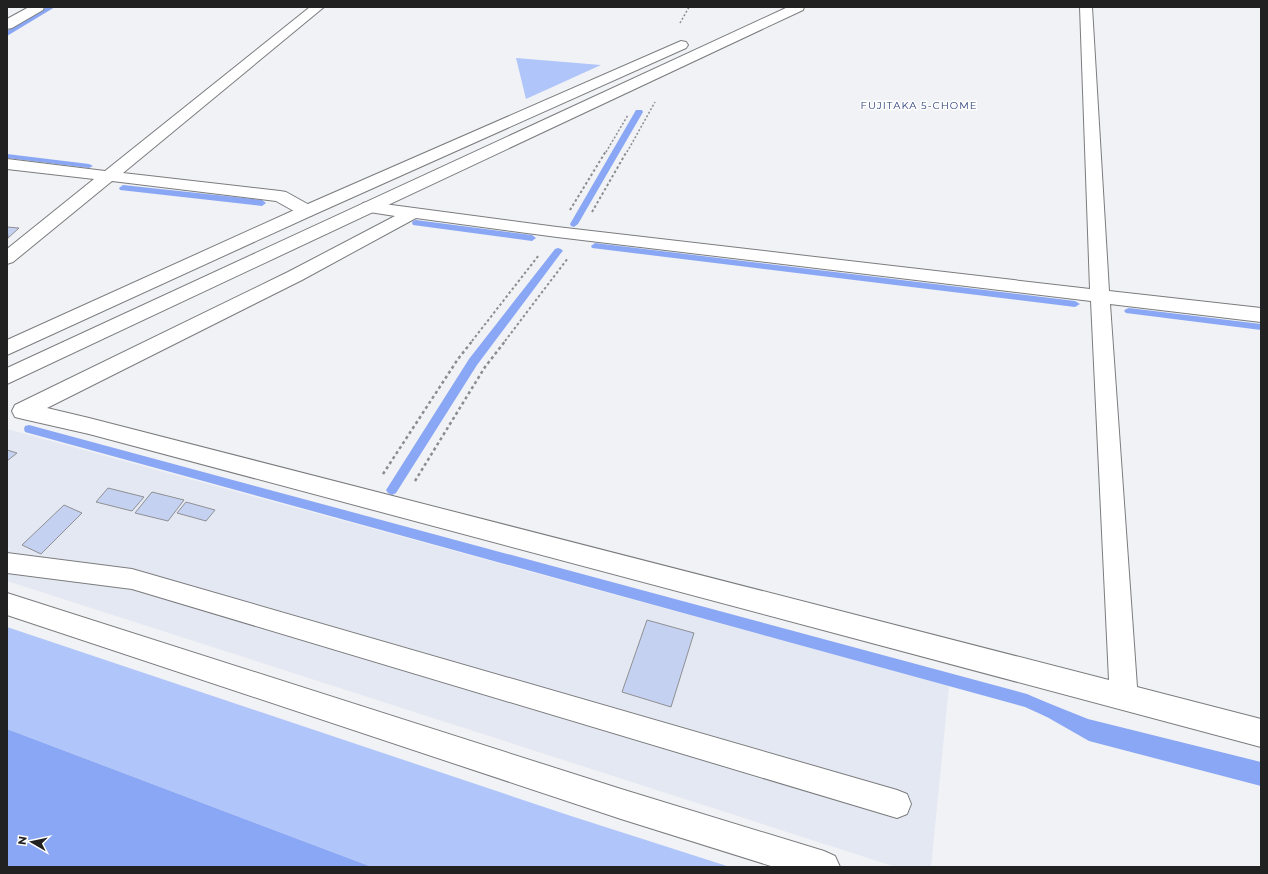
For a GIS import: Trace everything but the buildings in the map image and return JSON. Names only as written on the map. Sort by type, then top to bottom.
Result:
[{"type":"street","points":[[7,25],[38,7]]},
{"type":"street","points":[[7,258],[318,7]]},
{"type":"street","points":[[7,348],[307,211],[765,7]]},
{"type":"street","points":[[7,377],[798,7]]},
{"type":"street","points":[[1086,7],[1100,296],[1124,698]]},
{"type":"street","points":[[7,164],[280,196],[307,211]]},
{"type":"street","points":[[369,207],[557,232],[1261,315]]},
{"type":"street","points":[[15,409],[295,276],[413,213]]},
{"type":"street","points":[[15,409],[89,426],[1124,698],[1261,732]]},
{"type":"street","points":[[7,604],[599,796],[824,867]]},
{"type":"lane","points":[[7,563],[132,579],[897,804]]},
{"type":"path","points":[[398,508],[485,367],[582,235],[658,98]]},
{"type":"path","points":[[367,499],[458,359],[557,232],[630,112]]},
{"type":"shaded area","points":[[516,58],[601,65],[526,99]]},
{"type":"shaded area","points":[[7,429],[949,686],[931,867],[896,867],[7,581],[7,551],[10,548],[7,548]]},
{"type":"shaded area","points":[[7,627],[571,816],[730,867],[372,867],[7,729]]},
{"type":"shaded area","points":[[1033,697],[1088,719],[1261,762],[1261,786],[1089,741],[1033,709]]},
{"type":"shaded area","points":[[7,729],[372,867],[7,867]]},
{"type":"waterway","points":[[7,34],[52,7]]},
{"type":"waterway","points":[[574,224],[639,112]]},
{"type":"waterway","points":[[7,156],[89,166]]},
{"type":"waterway","points":[[123,188],[262,203]]},
{"type":"waterway","points":[[416,223],[532,238]]},
{"type":"waterway","points":[[595,246],[1075,304]]},
{"type":"waterway","points":[[392,490],[473,362],[558,251]]},
{"type":"waterway","points":[[1129,311],[1261,327]]},
{"type":"waterway","points":[[29,429],[1027,701],[1047,710]]},
{"type":"district","name":"FUJITAKA 5-CHOME","points":[[919,105]]}]
